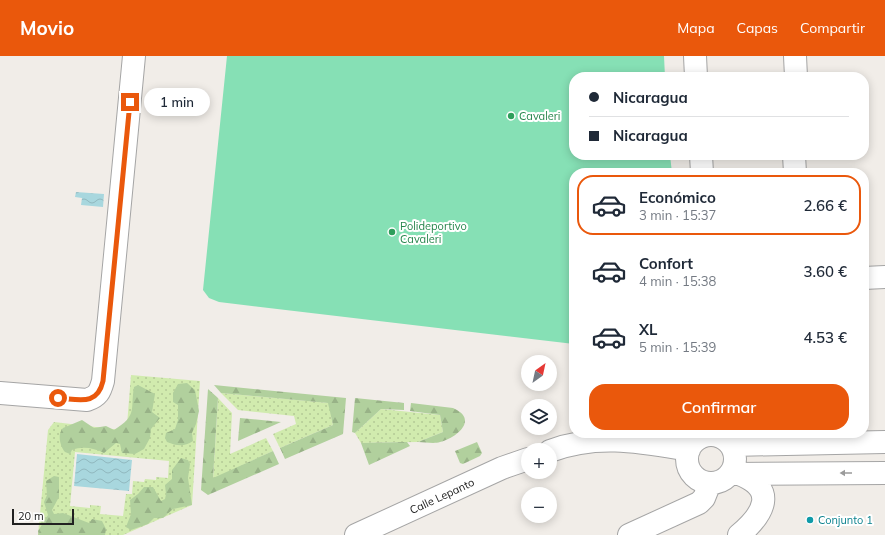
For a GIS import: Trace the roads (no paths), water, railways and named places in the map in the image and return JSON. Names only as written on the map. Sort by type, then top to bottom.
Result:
[{"type":"street","points":[[0,393],[87,400],[96,397],[101,391],[134,56]]},
{"type":"street","points":[[695,56],[696,72]]},
{"type":"street","points":[[795,56],[796,72]]},
{"type":"street","points":[[869,278],[885,277]]},
{"type":"street","points":[[702,438],[696,440],[689,450],[687,461],[691,471],[697,478],[710,483],[724,480],[735,474],[885,473]]},
{"type":"street","points":[[723,438],[885,442]]},
{"type":"street","points":[[723,438],[735,454],[735,474]]},
{"type":"street","points":[[557,448],[568,444],[600,439],[630,440],[689,450]]},
{"type":"street","name":"Calle Lepanto","points":[[356,535],[502,468],[521,461]]},
{"type":"street","points":[[735,474],[751,478],[763,493],[764,502],[756,519],[739,535]]},
{"type":"street","points":[[629,535],[699,503],[707,492],[710,483]]},
{"type":"water","points":[[76,192],[104,194],[103,207],[81,205],[82,198],[75,197]]},
{"type":"water","points":[[77,454],[132,460],[129,491],[74,486]]},
{"type":"place","name":"Cavaleri","points":[[511,116]]},
{"type":"place","name":"Polideportivo Cavaleri","points":[[392,232]]},
{"type":"place","name":"Conjunto 1","points":[[810,520]]}]
